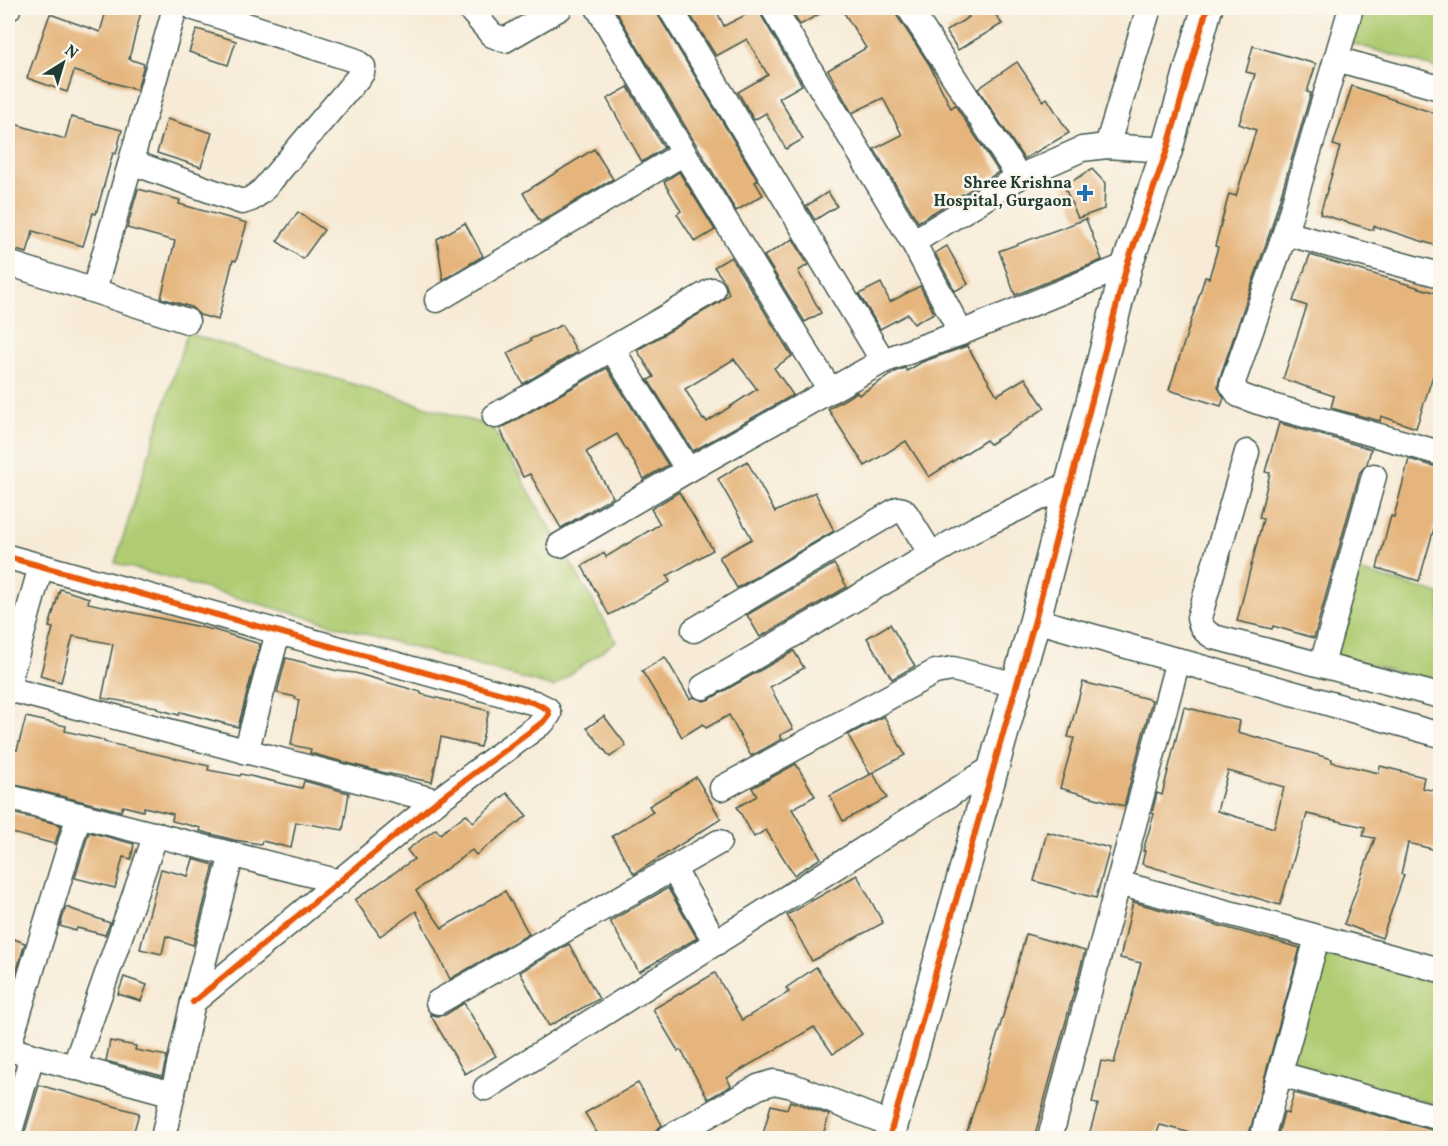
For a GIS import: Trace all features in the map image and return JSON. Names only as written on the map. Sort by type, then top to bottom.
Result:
[{"type":"street","points":[[94,290],[175,8]]},
{"type":"street","points":[[469,8],[492,35],[504,40],[560,8]]},
{"type":"street","points":[[598,8],[830,390]]},
{"type":"street","points":[[670,8],[883,361]]},
{"type":"street","points":[[773,8],[913,242],[961,333]]},
{"type":"street","points":[[909,8],[1019,177]]},
{"type":"street","points":[[1107,146],[1149,8]]},
{"type":"street","points":[[668,1138],[758,1087],[774,1082],[793,1086],[891,1132],[1035,620],[1127,265],[1167,150],[1207,8]]},
{"type":"street","points":[[1351,8],[1285,233],[1232,385],[1239,395],[1258,402],[1440,453]]},
{"type":"street","points":[[131,162],[242,202],[251,199],[262,191],[362,73],[363,67],[354,60],[209,10]]},
{"type":"street","points":[[1336,59],[1440,88]]},
{"type":"street","points":[[913,242],[1019,177],[1082,149],[1107,146],[1167,150]]},
{"type":"street","points":[[437,300],[684,153]]},
{"type":"street","points":[[1285,233],[1440,274]]},
{"type":"street","points":[[8,263],[187,321]]},
{"type":"street","points":[[560,545],[688,470],[883,361],[961,333],[1127,265]]},
{"type":"street","points":[[495,416],[713,290]]},
{"type":"street","points":[[612,349],[688,470]]},
{"type":"street","points":[[1247,452],[1199,618],[1206,633],[1440,696]]},
{"type":"street","points":[[1322,664],[1374,476]]},
{"type":"street","points":[[704,687],[976,528],[1069,484]]},
{"type":"street","points":[[693,630],[898,509],[903,510],[907,515],[931,555]]},
{"type":"street","points":[[8,557],[535,703],[547,709],[549,714],[543,722],[437,801],[193,1002]]},
{"type":"street","points":[[41,566],[8,687],[437,801]]},
{"type":"street","points":[[1035,620],[1440,735]]},
{"type":"street","points":[[246,752],[278,632]]},
{"type":"street","points":[[1050,1138],[1178,660]]},
{"type":"street","points":[[722,788],[935,672],[953,669],[1017,685]]},
{"type":"street","points":[[486,1088],[995,766]]},
{"type":"street","points":[[8,797],[340,882]]},
{"type":"street","points":[[79,815],[8,1049],[173,1094]]},
{"type":"street","points":[[74,1068],[156,834]]},
{"type":"street","points":[[438,1002],[719,842]]},
{"type":"street","points":[[163,1138],[193,1002],[232,854]]},
{"type":"street","points":[[673,868],[716,943]]},
{"type":"street","points":[[1118,884],[1440,970]]},
{"type":"street","points":[[1262,1138],[1317,938]]},
{"type":"street","points":[[8,1138],[32,1056]]},
{"type":"street","points":[[1280,1074],[1440,1119]]},
{"type":"green space","points":[[1361,8],[1440,8],[1440,69],[1351,43]]},
{"type":"green space","points":[[187,333],[492,427],[616,641],[553,687],[115,563]]},
{"type":"green space","points":[[1359,571],[1440,594],[1440,684],[1335,655]]},
{"type":"green space","points":[[1324,950],[1440,983],[1440,1106],[1291,1063]]},
{"type":"building","points":[[107,8],[123,8],[141,12],[129,59],[144,64],[137,90],[74,71],[67,92],[27,78],[50,14],[100,32]]},
{"type":"building","points":[[614,8],[656,8],[658,15],[758,181],[755,182],[763,195],[736,211]]},
{"type":"building","points":[[686,8],[715,8],[724,26],[759,8],[802,85],[779,98],[803,139],[786,149],[766,113],[754,120],[738,92],[768,75],[747,39],[716,56]]},
{"type":"building","points":[[789,8],[830,8],[800,25]]},
{"type":"building","points":[[841,8],[895,8],[897,16],[929,64],[951,108],[955,105],[999,172],[918,222],[874,149],[902,135],[883,98],[852,113],[828,70],[866,48]]},
{"type":"building","points":[[963,8],[991,8],[1002,24],[958,50],[946,31],[969,17]]},
{"type":"building","points":[[197,29],[236,41],[228,65],[189,52]]},
{"type":"building","points":[[1253,46],[1316,64],[1307,92],[1311,93],[1271,229],[1219,380],[1218,387],[1224,398],[1221,406],[1169,390],[1205,277],[1209,278],[1229,194],[1236,196],[1256,130],[1239,124],[1255,74],[1246,72]]},
{"type":"building","points":[[1017,62],[1043,101],[1047,98],[1069,133],[1024,159],[978,89]]},
{"type":"building","points":[[1352,86],[1440,115],[1440,247],[1374,226],[1373,230],[1320,214],[1340,147],[1333,145]]},
{"type":"building","points":[[628,87],[664,148],[642,162],[607,99]]},
{"type":"building","points":[[71,117],[122,130],[96,214],[93,213],[83,246],[33,231],[27,253],[8,248],[8,122],[65,139]]},
{"type":"building","points":[[167,119],[212,133],[201,167],[157,153]]},
{"type":"building","points":[[594,149],[613,179],[540,222],[523,193]]},
{"type":"building","points":[[1092,169],[1105,183],[1104,209],[1078,218],[1064,186]]},
{"type":"building","points":[[679,172],[715,230],[695,242],[677,214],[681,211],[664,182]]},
{"type":"building","points":[[138,189],[180,200],[179,204],[247,223],[236,261],[233,260],[218,320],[200,315],[191,307],[161,298],[175,241],[127,228]]},
{"type":"building","points":[[828,192],[837,206],[815,220],[806,206]]},
{"type":"building","points":[[298,212],[324,230],[303,259],[277,241]]},
{"type":"building","points":[[1086,219],[1102,260],[1015,295],[999,251]]},
{"type":"building","points":[[465,223],[483,256],[443,280],[437,239]]},
{"type":"building","points":[[793,239],[808,265],[798,271],[821,313],[805,322],[764,256]]},
{"type":"building","points":[[947,246],[968,284],[955,291],[935,253]]},
{"type":"building","points":[[1310,255],[1440,294],[1440,354],[1416,428],[1381,416],[1380,421],[1331,408],[1334,396],[1283,379],[1307,306],[1293,301]]},
{"type":"building","points":[[731,257],[792,356],[774,368],[793,395],[693,451],[648,380],[654,377],[637,350],[720,302],[729,294],[725,282],[714,267]],"holes":[[[734,359],[757,389],[707,422],[703,420],[685,389]]]},
{"type":"building","points":[[881,283],[890,302],[920,286],[934,313],[914,324],[908,314],[880,329],[859,294]]},
{"type":"building","points":[[562,325],[577,352],[523,384],[507,353],[531,341],[530,339]]},
{"type":"building","points":[[967,346],[997,395],[1025,378],[1045,408],[990,444],[986,440],[929,477],[906,441],[865,466],[828,409],[857,392],[859,395],[895,372],[905,368],[907,371],[922,362]]},
{"type":"building","points":[[607,368],[668,465],[644,479],[617,434],[586,452],[613,497],[561,528],[530,474],[523,477],[500,429]]},
{"type":"building","points":[[1279,423],[1371,449],[1367,464],[1360,472],[1314,638],[1273,626],[1272,629],[1237,621],[1263,519],[1259,518],[1270,473],[1265,472]]},
{"type":"building","points":[[1409,459],[1440,468],[1440,527],[1435,525],[1419,581],[1377,568],[1391,516],[1394,517]]},
{"type":"building","points":[[747,461],[775,512],[815,492],[834,531],[737,588],[719,557],[752,539],[718,479]]},
{"type":"building","points":[[679,492],[713,550],[667,576],[670,582],[609,615],[582,566],[604,553],[606,557],[660,524],[651,509]]},
{"type":"building","points":[[834,564],[847,587],[760,637],[747,615]]},
{"type":"building","points":[[60,589],[89,598],[88,603],[214,630],[260,644],[238,727],[180,712],[179,715],[157,709],[158,707],[102,698],[113,644],[73,636],[61,682],[40,676],[53,628],[49,627]]},
{"type":"building","points":[[890,624],[915,666],[892,679],[867,638]]},
{"type":"building","points":[[794,651],[804,668],[770,687],[793,729],[780,735],[782,739],[751,756],[729,715],[706,728],[703,724],[682,737],[642,671],[665,657],[690,699],[693,697],[704,701]]},
{"type":"building","points":[[286,658],[355,673],[421,692],[421,694],[489,711],[480,747],[441,737],[432,782],[385,773],[310,753],[311,749],[291,745],[299,700],[295,699],[296,697],[277,693]]},
{"type":"building","points":[[1083,682],[1152,700],[1124,806],[1060,788],[1074,738],[1068,737]]},
{"type":"building","points":[[1184,707],[1240,721],[1238,732],[1332,759],[1332,762],[1379,773],[1380,766],[1424,777],[1422,788],[1440,792],[1440,851],[1408,843],[1401,874],[1404,875],[1382,938],[1344,924],[1375,838],[1363,836],[1365,827],[1307,814],[1280,905],[1142,864],[1157,793],[1162,795]],"holes":[[[1228,771],[1284,787],[1274,828],[1217,811]]]},
{"type":"building","points":[[604,716],[626,745],[610,757],[587,728]]},
{"type":"building","points":[[884,716],[905,755],[870,774],[848,735]]},
{"type":"building","points":[[26,717],[66,726],[65,731],[104,740],[104,742],[209,766],[208,770],[240,776],[241,774],[302,788],[304,781],[349,793],[343,830],[296,822],[291,848],[262,841],[261,844],[200,831],[201,828],[172,821],[173,814],[144,807],[143,811],[123,806],[121,811],[8,783],[8,747],[17,750]]},
{"type":"building","points":[[796,764],[815,796],[792,809],[821,858],[794,875],[766,830],[754,837],[737,807],[757,796],[752,788]]},
{"type":"building","points":[[873,773],[887,798],[843,821],[830,796]]},
{"type":"building","points":[[696,777],[721,819],[634,874],[612,836],[653,812],[649,806]]},
{"type":"building","points":[[507,793],[527,816],[476,855],[472,850],[416,891],[442,928],[505,891],[529,934],[450,979],[416,911],[380,936],[355,900],[414,859],[407,850],[436,829],[440,834],[466,814],[473,822]]},
{"type":"building","points":[[8,812],[61,825],[55,844],[8,832]]},
{"type":"building","points":[[89,832],[134,844],[131,859],[123,857],[115,888],[75,878]]},
{"type":"building","points":[[1047,832],[1110,848],[1096,898],[1034,881]]},
{"type":"building","points":[[193,859],[214,865],[193,945],[166,936],[162,954],[140,949],[161,869],[188,876]]},
{"type":"building","points":[[857,875],[883,923],[812,961],[787,915]]},
{"type":"building","points":[[668,888],[697,938],[639,972],[610,921]]},
{"type":"building","points":[[1133,902],[1300,948],[1248,1138],[1210,1138],[1160,1125],[1155,1138],[1088,1138],[1098,1104],[1092,1103],[1101,1061],[1114,1063],[1141,963],[1120,958]]},
{"type":"building","points":[[66,907],[110,923],[105,935],[60,926]]},
{"type":"building","points":[[1026,934],[1085,951],[1036,1131],[1033,1138],[965,1138],[999,1030]]},
{"type":"building","points":[[8,937],[25,943],[10,994],[8,994]]},
{"type":"building","points":[[569,944],[599,999],[549,1026],[520,972]]},
{"type":"building","points":[[816,967],[862,1034],[833,1054],[814,1027],[727,1078],[731,1086],[708,1099],[681,1050],[678,1051],[653,1009],[715,973],[742,1020],[789,992],[786,988]]},
{"type":"building","points":[[124,977],[147,985],[141,1001],[118,994]]},
{"type":"building","points":[[464,1003],[496,1056],[465,1074],[430,1014],[445,1015]]},
{"type":"building","points":[[110,1041],[136,1046],[135,1050],[167,1056],[162,1076],[106,1061]]},
{"type":"building","points":[[638,1083],[662,1125],[656,1130],[654,1137],[600,1138],[585,1113]]},
{"type":"building","points":[[39,1085],[139,1113],[132,1138],[23,1138]]},
{"type":"building","points":[[1294,1093],[1440,1132],[1440,1138],[1277,1138],[1284,1112],[1288,1114]]},
{"type":"building","points":[[790,1101],[829,1115],[822,1138],[762,1138],[771,1105],[787,1109]]},
{"type":"cycle path","points":[[889,1138],[1035,620],[1127,265],[1167,150],[1207,8]]},
{"type":"cycle path","points":[[8,557],[535,703],[547,709],[549,714],[543,722],[437,801],[193,1002]]},
{"type":"place","name":"Shree Krishna Hospital, Gurgaon","points":[[1085,193]]}]
